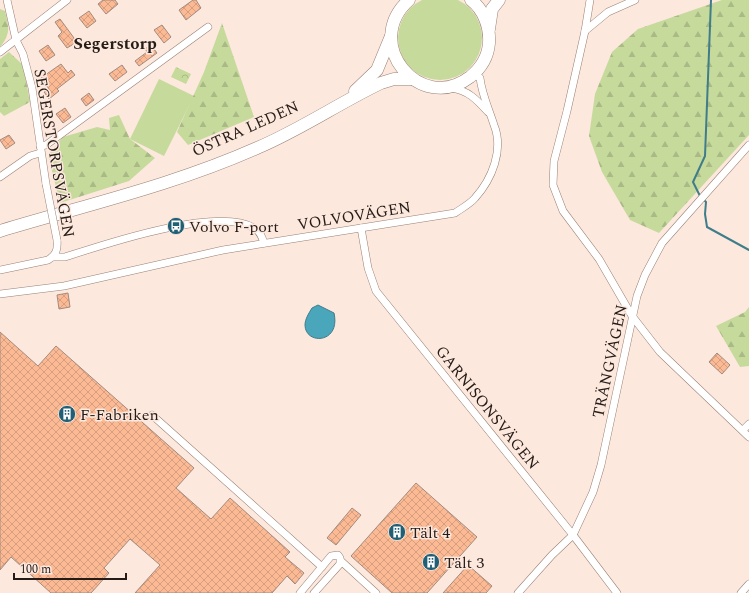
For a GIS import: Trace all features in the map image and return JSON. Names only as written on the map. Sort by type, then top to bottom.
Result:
[{"type":"highway","points":[[470,0],[481,11],[489,33]]},
{"type":"highway","points":[[391,36],[392,48],[396,60],[402,70],[412,78],[432,87],[444,87],[465,80],[474,74],[486,55],[492,9],[499,0]]},
{"type":"highway","name":"ÖSTRA LEDEN","points":[[80,208],[102,199],[212,162],[250,146],[330,106],[363,85],[377,70],[391,36],[397,15],[405,2]]},
{"type":"highway","name":"ÖSTRA LEDEN","points":[[0,231],[144,190],[219,164],[274,141],[381,83],[394,79],[412,78]]},
{"type":"street","name":"SEGERSTORPSVÄGEN","points":[[0,270],[41,263],[54,257],[58,248],[40,149],[32,88],[23,54],[16,40],[7,0]]},
{"type":"street","points":[[0,52],[67,0]]},
{"type":"street","points":[[590,0],[585,31],[554,161],[553,185],[563,211],[599,259],[632,316],[660,352],[749,437]]},
{"type":"street","points":[[585,31],[608,12],[635,0]]},
{"type":"street","points":[[0,177],[208,27]]},
{"type":"street","points":[[474,74],[480,78],[488,112]]},
{"type":"street","points":[[444,87],[461,89],[469,93],[488,112]]},
{"type":"street","name":"VOLVOVÄGEN","points":[[0,294],[64,286],[116,273],[264,242],[361,228],[455,212],[474,199],[486,185],[496,160],[498,142],[495,125],[488,112]]},
{"type":"street","name":"TRÄNGVÄGEN","points":[[518,593],[552,555],[573,535],[593,492],[601,465],[637,296],[658,250],[688,213],[749,145]]},
{"type":"street","points":[[54,257],[65,257],[150,232],[190,223],[240,223],[254,228],[262,234],[264,242]]},
{"type":"street","name":"GARNISONSVÄGEN","points":[[361,228],[368,268],[376,291],[573,535],[617,593]]},
{"type":"street","points":[[152,415],[322,567]]},
{"type":"street","points":[[743,430],[749,424]]},
{"type":"street","points":[[300,593],[334,554],[376,593]]},
{"type":"street","points":[[314,593],[341,561]]},
{"type":"street","points":[[741,593],[749,584]]},
{"type":"green space","points":[[440,-4],[456,-1],[470,8],[479,22],[482,38],[479,54],[470,68],[456,77],[440,80],[424,77],[410,68],[401,54],[398,38],[401,22],[410,8],[424,-1]]},
{"type":"green space","points":[[722,0],[749,0],[749,135],[659,233],[630,220],[602,172],[589,136],[595,94],[612,52],[638,29]]},
{"type":"green space","points":[[0,9],[5,11],[8,30],[6,38],[0,47]]},
{"type":"green space","points":[[222,23],[254,117],[188,145],[177,132],[204,72]]},
{"type":"green space","points":[[9,52],[23,65],[30,102],[4,116],[0,112],[0,59]]},
{"type":"green space","points":[[176,67],[191,74],[186,84],[171,77]]},
{"type":"green space","points":[[159,79],[194,96],[164,156],[130,139]]},
{"type":"green space","points":[[119,115],[130,139],[155,158],[129,181],[60,203],[48,155],[63,137],[97,127],[110,130],[109,118]]},
{"type":"green space","points":[[749,307],[749,366],[740,367],[716,326],[745,312]]},
{"type":"water","points":[[318,305],[334,313],[335,323],[332,331],[328,336],[322,338],[311,336],[305,325],[306,318],[312,308]]},
{"type":"building","points":[[103,0],[115,0],[118,4],[106,14],[98,4]]},
{"type":"building","points":[[193,0],[196,0],[201,8],[186,20],[179,10]]},
{"type":"building","points":[[89,11],[96,21],[87,28],[79,18]]},
{"type":"building","points":[[60,19],[77,42],[67,48],[58,36],[62,32],[55,22]]},
{"type":"building","points":[[162,25],[171,37],[164,43],[154,30]]},
{"type":"building","points":[[48,45],[55,55],[46,61],[39,51]]},
{"type":"building","points":[[151,45],[157,53],[139,66],[135,61],[147,52],[145,49]]},
{"type":"building","points":[[61,64],[68,73],[71,70],[75,75],[57,89],[59,91],[49,99],[44,92],[49,89],[41,78]]},
{"type":"building","points":[[122,65],[127,72],[115,81],[109,74]]},
{"type":"building","points":[[89,93],[94,100],[86,106],[81,99]]},
{"type":"building","points":[[65,108],[71,117],[63,123],[56,114]]},
{"type":"building","points":[[9,135],[15,143],[6,149],[0,140]]},
{"type":"building","points":[[68,293],[70,307],[59,309],[57,295]]},
{"type":"building","name":"F-Fabriken","points":[[0,332],[38,366],[56,346],[194,468],[176,488],[211,519],[230,498],[290,552],[285,557],[304,573],[295,584],[287,576],[272,593],[135,593],[160,565],[130,539],[104,568],[109,573],[91,593],[51,593],[11,557],[0,570]]},
{"type":"building","points":[[717,353],[730,365],[722,374],[709,362]]},
{"type":"building","points":[[416,483],[477,537],[427,593],[392,593],[351,556]]},
{"type":"building","points":[[352,508],[361,515],[336,545],[327,538]]},
{"type":"building","points":[[468,565],[492,586],[486,593],[443,593]]},
{"type":"waterway","points":[[700,196],[693,182],[705,156],[711,0]]},
{"type":"waterway","points":[[703,199],[706,202],[705,214],[707,227],[749,250]]},
{"type":"place","name":"Volvo F-port","points":[[176,226]]},
{"type":"place","name":"F-Fabriken","points":[[67,414]]},
{"type":"place","name":"Tält 4","points":[[397,532]]},
{"type":"place","name":"Tält 3","points":[[431,562]]},
{"type":"district","name":"Segerstorp","points":[[115,43]]}]
